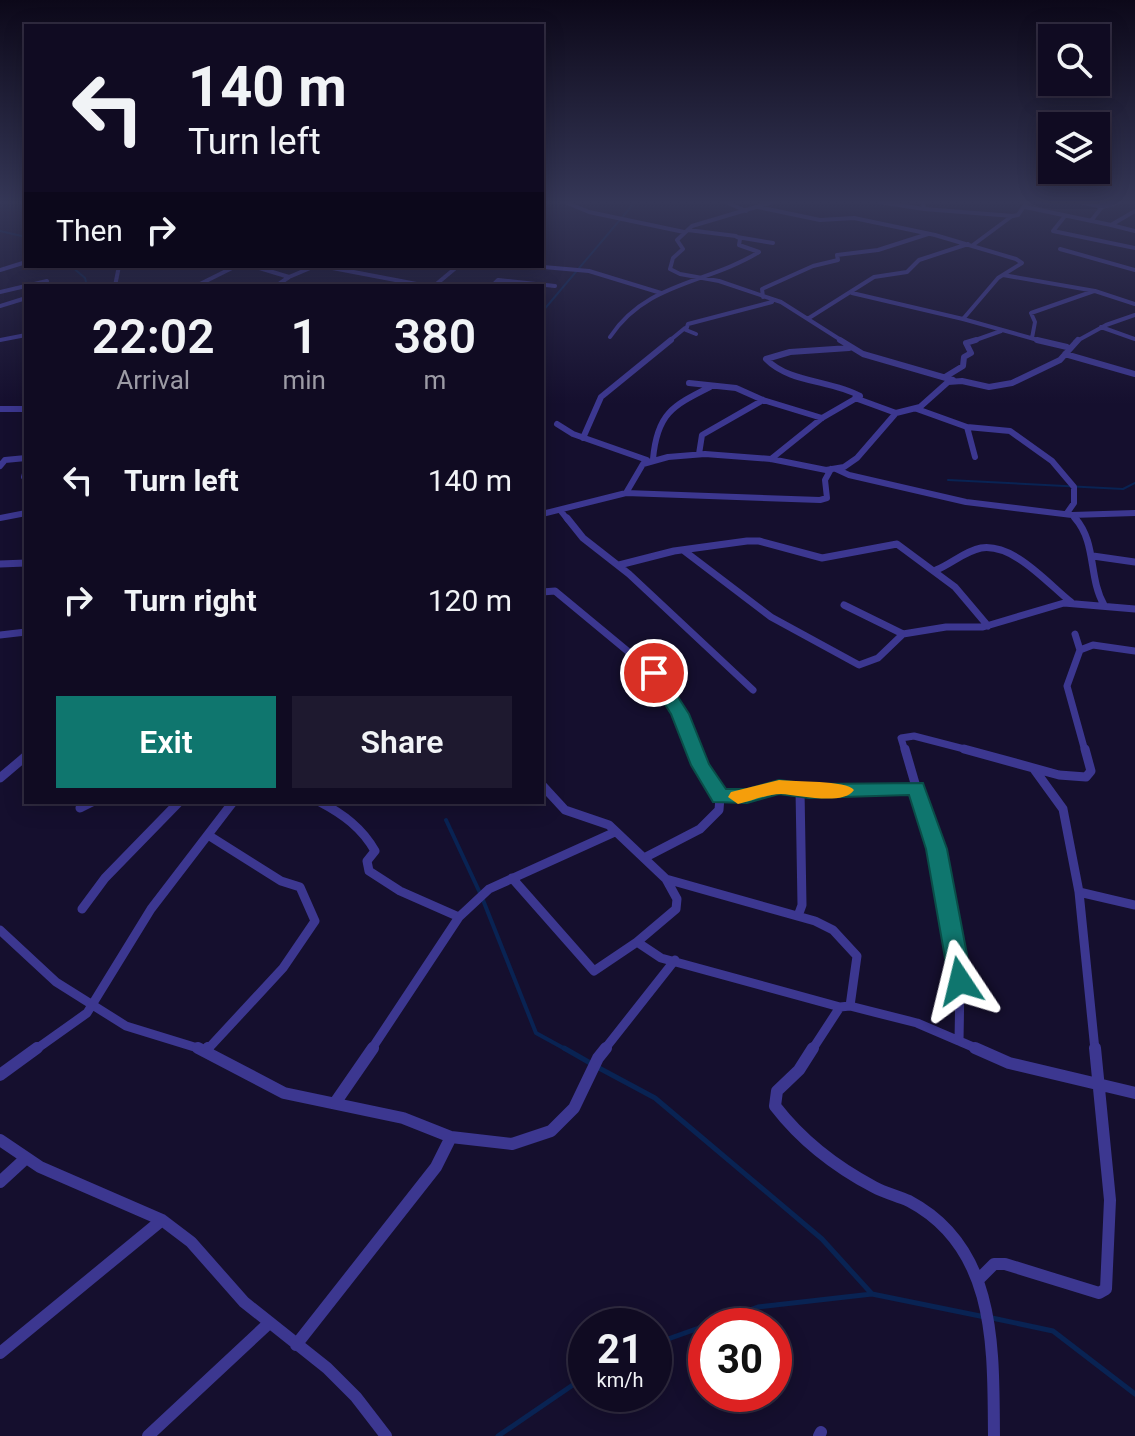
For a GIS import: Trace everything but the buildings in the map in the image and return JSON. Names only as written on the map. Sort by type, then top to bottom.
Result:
[{"type":"street","points":[[200,284],[230,269]]},
{"type":"street","points":[[263,269],[289,277]]},
{"type":"street","points":[[279,284],[308,269]]},
{"type":"street","points":[[338,269],[416,284]]},
{"type":"street","points":[[436,284],[454,269]]},
{"type":"street","points":[[566,269],[589,271],[661,293]]},
{"type":"street","points":[[672,269],[680,274],[702,277],[777,301],[809,318],[850,347],[954,381],[996,387],[1047,367],[1101,327],[1134,315]]},
{"type":"street","points":[[610,337],[626,313],[661,293],[727,269]]},
{"type":"street","points":[[763,297],[762,289],[806,269]]},
{"type":"street","points":[[809,318],[874,277],[910,269]]},
{"type":"street","points":[[963,319],[1011,269]]},
{"type":"street","points":[[1003,275],[1095,291],[1135,304]]},
{"type":"street","points":[[494,284],[498,280],[536,284]]},
{"type":"street","points":[[33,284],[47,281]]},
{"type":"street","points":[[544,285],[555,286]]},
{"type":"street","points":[[0,292],[24,286]]},
{"type":"street","points":[[15,288],[24,295]]},
{"type":"street","points":[[1032,338],[1035,322],[1031,313],[1095,291]]},
{"type":"street","points":[[852,293],[1032,338],[1135,374]]},
{"type":"street","points":[[0,306],[24,298]]},
{"type":"street","points":[[583,438],[601,397],[685,328],[708,316],[777,301]]},
{"type":"street","points":[[1101,327],[1135,339]]},
{"type":"street","points":[[685,328],[696,334]]},
{"type":"street","points":[[945,377],[963,366],[964,357],[971,353],[966,343],[1001,331]]},
{"type":"street","points":[[0,340],[24,335]]},
{"type":"street","points":[[771,459],[822,418],[860,396],[849,389],[780,369],[765,360],[780,353],[850,347]]},
{"type":"street","points":[[854,398],[896,413],[917,409],[954,381]]},
{"type":"street","points":[[689,383],[736,388],[763,400],[822,418]]},
{"type":"street","points":[[626,493],[636,473],[650,460],[654,429],[675,404],[711,387]]},
{"type":"street","points":[[699,454],[702,435],[710,427],[730,420],[763,400]]},
{"type":"street","points":[[0,409],[24,409]]},
{"type":"street","points":[[917,409],[967,427],[1010,431],[1052,461],[1070,479],[1076,493],[1069,514]]},
{"type":"street","points":[[544,514],[626,493],[684,496],[736,494],[820,500],[827,498],[825,480],[833,469],[857,458],[896,413]]},
{"type":"street","points":[[557,424],[583,438],[650,460],[699,454],[771,459],[833,469],[858,478],[966,502],[1069,514],[1135,514]]},
{"type":"street","points":[[967,427],[975,457]]},
{"type":"street","points":[[0,466],[5,460],[24,458]]},
{"type":"street","points":[[560,510],[583,538],[619,565],[753,690]]},
{"type":"street","points":[[0,518],[24,513]]},
{"type":"street","points":[[1069,514],[1090,539],[1093,556],[1091,574],[1104,605]]},
{"type":"street","points":[[619,565],[683,550],[759,541],[822,558],[897,544],[955,587],[988,626]]},
{"type":"street","points":[[936,570],[976,550],[995,548],[1016,558],[1072,603]]},
{"type":"street","points":[[683,550],[771,617],[859,665],[868,665],[878,659],[903,634]]},
{"type":"street","points":[[1093,556],[1135,562]]},
{"type":"street","points":[[0,564],[24,563]]},
{"type":"street","points":[[544,592],[555,591],[561,595],[583,617],[654,673],[680,714],[700,765],[720,797],[719,810],[700,829],[644,858]]},
{"type":"street","points":[[844,605],[903,634],[946,627],[988,626],[1072,603],[1135,609]]},
{"type":"street","points":[[0,635],[24,632]]},
{"type":"street","points":[[959,1041],[960,981],[936,849],[901,742],[906,736],[960,747],[1033,769],[1086,777],[1091,771],[1067,686],[1080,650],[1075,634]]},
{"type":"street","points":[[1080,650],[1093,645],[1135,651]]},
{"type":"street","points":[[0,778],[24,758]]},
{"type":"street","points":[[0,767],[11,768]]},
{"type":"street","points":[[979,1279],[994,1264],[1005,1264],[1099,1293],[1106,1289],[1110,1200],[1079,892],[1063,809],[1033,769]]},
{"type":"street","points":[[512,878],[594,971],[637,942],[676,909],[677,899],[666,879],[644,858],[597,819],[565,810],[544,787]]},
{"type":"street","points":[[720,797],[747,796],[779,787],[800,790],[916,788]]},
{"type":"street","points":[[798,916],[802,905],[800,790]]},
{"type":"street","points":[[80,808],[88,804]]},
{"type":"street","points":[[82,909],[105,878],[177,804]]},
{"type":"street","points":[[0,1075],[87,1013],[151,909],[231,804]]},
{"type":"street","points":[[324,804],[345,814],[369,839],[375,851],[367,861],[369,871],[400,891],[459,917]]},
{"type":"street","points":[[335,1103],[459,917],[489,889],[615,832]]},
{"type":"street","points":[[206,1051],[288,961],[312,930],[315,921],[300,887],[281,881],[208,835]]},
{"type":"street","points":[[666,879],[798,916],[833,930],[857,956],[845,1006],[799,1070],[777,1091],[775,1106],[796,1132],[847,1172],[912,1204],[953,1237],[979,1279],[989,1306],[993,1328],[994,1436]]},
{"type":"street","points":[[1079,892],[1135,905]]},
{"type":"street","points":[[0,930],[56,982],[126,1026],[206,1051],[284,1093],[403,1118],[451,1137],[512,1144],[551,1131],[574,1108],[596,1064],[675,960]]},
{"type":"street","points":[[637,942],[661,958],[917,1023],[1009,1063],[1135,1093]]},
{"type":"street","points":[[296,1345],[436,1167],[451,1137]]},
{"type":"street","points":[[0,1140],[25,1159],[162,1220],[191,1242],[244,1302],[356,1397],[386,1436]]},
{"type":"street","points":[[0,1182],[25,1159]]},
{"type":"street","points":[[0,1353],[162,1220]]},
{"type":"street","points":[[148,1436],[268,1324]]},
{"type":"waterway","points":[[75,269],[85,278],[86,284]]},
{"type":"waterway","points":[[544,310],[578,269]]},
{"type":"waterway","points":[[948,480],[1123,489],[1135,483]]},
{"type":"waterway","points":[[446,820],[480,893]]},
{"type":"waterway","points":[[483,900],[536,1033],[567,1050]]},
{"type":"waterway","points":[[564,1048],[592,1064]]},
{"type":"waterway","points":[[599,1068],[655,1098],[822,1239],[872,1294]]},
{"type":"waterway","points":[[672,1338],[758,1307],[872,1294]]},
{"type":"waterway","points":[[872,1294],[985,1317]]},
{"type":"waterway","points":[[992,1318],[1053,1331],[1135,1394]]},
{"type":"waterway","points":[[498,1436],[568,1388]]},
{"type":"slow traffic","points":[[738,797],[779,787],[809,791],[844,790]]},
{"type":"route","points":[[654,673],[680,714],[700,765],[720,797],[747,796],[779,787],[809,791],[916,788],[936,849],[960,981]]}]
